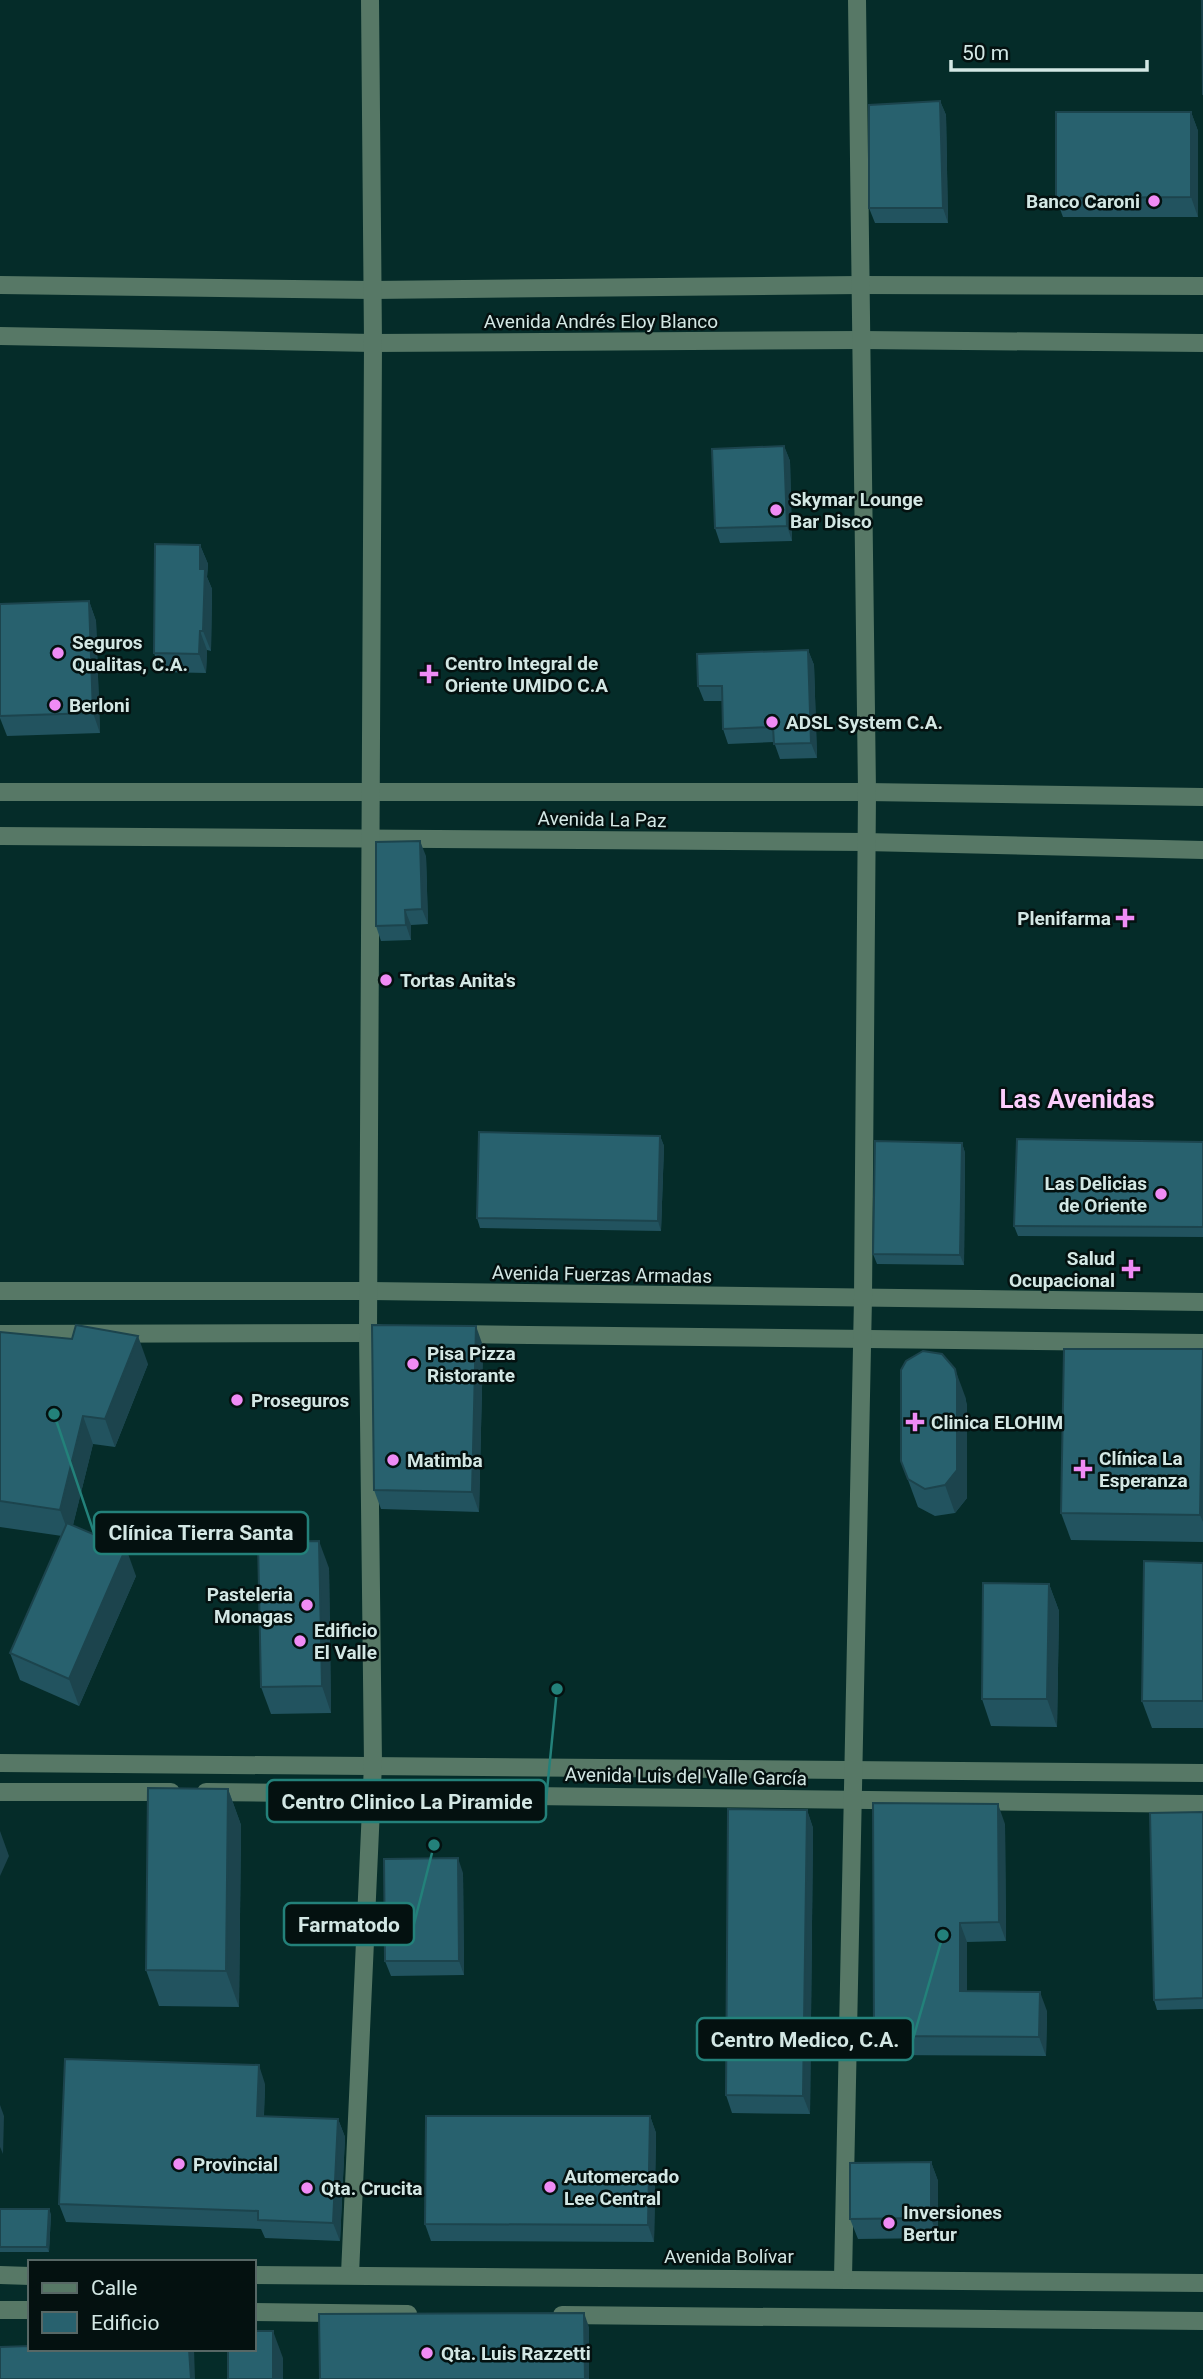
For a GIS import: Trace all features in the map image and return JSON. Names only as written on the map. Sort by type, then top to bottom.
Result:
[{"type":"street","points":[[349,2274],[373,1764],[368,1333],[373,343],[370,0]]},
{"type":"street","points":[[844,2278],[863,1298],[867,792],[858,0]]},
{"type":"street","name":"Avenida Andrés Eloy Blanco","points":[[0,285],[372,290],[860,285],[1203,286]]},
{"type":"street","name":"Avenida Andrés Eloy Blanco","points":[[0,336],[373,343],[861,340],[1203,343]]},
{"type":"street","name":"Avenida La Paz","points":[[0,792],[867,792],[1203,797]]},
{"type":"street","name":"Avenida La Paz","points":[[0,836],[865,842],[1203,850]]},
{"type":"street","name":"Avenida Fuerzas Armadas","points":[[0,1291],[370,1291],[1203,1302]]},
{"type":"street","points":[[0,1334],[396,1333]]},
{"type":"street","points":[[437,1334],[1203,1343]]},
{"type":"street","name":"Avenida Luis del Valle García","points":[[0,1763],[373,1764],[1203,1773]]},
{"type":"street","name":"Avenida Luis del Valle García","points":[[0,1792],[372,1791],[1203,1804]]},
{"type":"street","points":[[0,2275],[28,2276]]},
{"type":"street","name":"Avenida Bolívar","points":[[256,2275],[1203,2283]]},
{"type":"street","points":[[0,2310],[28,2310]]},
{"type":"street","points":[[256,2312],[421,2314]]},
{"type":"street","points":[[547,2315],[1203,2321]]},
{"type":"building","points":[[1202,0],[1203,0],[1203,95]]},
{"type":"building","points":[[940,101],[943,208],[869,208],[869,105]]},
{"type":"building","points":[[1056,112],[1191,112],[1191,197],[1056,198]]},
{"type":"building","points":[[784,446],[787,526],[715,528],[712,449]]},
{"type":"building","points":[[155,544],[200,545],[200,569],[205,569],[203,631],[200,631],[199,654],[154,653]]},
{"type":"building","points":[[89,601],[93,713],[0,716],[0,604]]},
{"type":"building","name":"ADSL System C.A.","points":[[808,650],[811,743],[774,744],[773,727],[723,729],[722,686],[698,686],[697,654]]},
{"type":"building","points":[[420,841],[422,909],[405,910],[406,925],[376,926],[376,842]]},
{"type":"building","points":[[479,1132],[660,1136],[658,1221],[477,1218]]},
{"type":"building","points":[[1017,1139],[1203,1142],[1203,1227],[1014,1226]]},
{"type":"building","points":[[875,1141],[962,1143],[960,1255],[873,1254]]},
{"type":"building","points":[[76,1325],[138,1336],[105,1419],[83,1416],[60,1510],[0,1501],[0,1332],[72,1339]]},
{"type":"building","points":[[372,1325],[476,1326],[472,1492],[374,1490]]},
{"type":"building","points":[[1064,1349],[1203,1349],[1200,1515],[1061,1513]]},
{"type":"building","points":[[923,1351],[942,1354],[955,1369],[957,1379],[957,1470],[945,1485],[925,1489],[908,1479],[901,1461],[901,1370],[906,1361]]},
{"type":"building","points":[[67,1523],[126,1548],[69,1679],[10,1653]]},
{"type":"building","name":"Edificio El Valle","points":[[319,1541],[322,1686],[261,1687],[258,1542]]},
{"type":"building","points":[[1144,1561],[1203,1563],[1203,1701],[1142,1701]]},
{"type":"building","points":[[983,1583],[1049,1584],[1047,1699],[982,1699]]},
{"type":"building","points":[[148,1788],[228,1789],[226,1971],[146,1970]]},
{"type":"building","points":[[873,1803],[998,1804],[999,1922],[960,1923],[960,1991],[1040,1992],[1039,2037],[874,2036]]},
{"type":"building","points":[[728,1809],[807,1810],[803,2096],[726,2095]]},
{"type":"building","points":[[1203,1812],[1203,1998],[1154,2000],[1150,1813]]},
{"type":"building","points":[[458,1858],[459,1961],[385,1961],[384,1859]]},
{"type":"building","points":[[65,2059],[259,2065],[257,2116],[338,2119],[333,2223],[258,2220],[258,2211],[59,2204]]},
{"type":"building","points":[[426,2116],[650,2116],[648,2225],[425,2224]]},
{"type":"building","points":[[931,2162],[931,2218],[850,2219],[850,2163]]},
{"type":"building","points":[[0,2209],[49,2209],[47,2247],[0,2247]]},
{"type":"building","points":[[584,2313],[585,2379],[320,2379],[319,2314]]},
{"type":"building","points":[[256,2331],[273,2331],[273,2379],[228,2379],[228,2351],[256,2351]]},
{"type":"building","points":[[28,2346],[28,2351],[189,2351],[191,2379],[0,2379],[0,2347]]},
{"type":"place","name":"Banco Caroni","points":[[1154,201]]},
{"type":"place","name":"Skymar Lounge Bar Disco","points":[[776,510]]},
{"type":"place","name":"Seguros Qualitas, C.A.","points":[[58,653]]},
{"type":"place","name":"Centro Integral de Oriente UMIDO C.A","points":[[429,674]]},
{"type":"place","name":"Berloni","points":[[55,705]]},
{"type":"place","name":"ADSL System C.A.","points":[[772,722]]},
{"type":"place","name":"Plenifarma","points":[[1125,918]]},
{"type":"place","name":"Tortas Anita's","points":[[386,980]]},
{"type":"place","name":"Las Delicias de Oriente","points":[[1161,1194]]},
{"type":"place","name":"Salud Ocupacional","points":[[1131,1269]]},
{"type":"place","name":"Pisa Pizza Ristorante","points":[[413,1364]]},
{"type":"place","name":"Proseguros","points":[[237,1400]]},
{"type":"place","name":"Clínica Tierra Santa","points":[[54,1414]]},
{"type":"place","name":"Clinica ELOHIM","points":[[915,1422]]},
{"type":"place","name":"Matimba","points":[[393,1460]]},
{"type":"place","name":"Clínica La Esperanza","points":[[1083,1469]]},
{"type":"place","name":"Pasteleria Monagas","points":[[307,1605]]},
{"type":"place","name":"Edificio El Valle","points":[[300,1641]]},
{"type":"place","name":"Centro Clinico La Piramide","points":[[557,1689]]},
{"type":"place","name":"Farmatodo","points":[[434,1845]]},
{"type":"place","name":"Centro Medico, C.A.","points":[[943,1935]]},
{"type":"place","name":"Provincial","points":[[179,2164]]},
{"type":"place","name":"Automercado Lee Central","points":[[550,2187]]},
{"type":"place","name":"Qta. Crucita","points":[[307,2188]]},
{"type":"place","name":"Inversiones Bertur","points":[[889,2223]]},
{"type":"place","name":"Qta. Luis Razzetti","points":[[427,2353]]},
{"type":"district","name":"Las Avenidas","points":[[1077,1099]]}]
